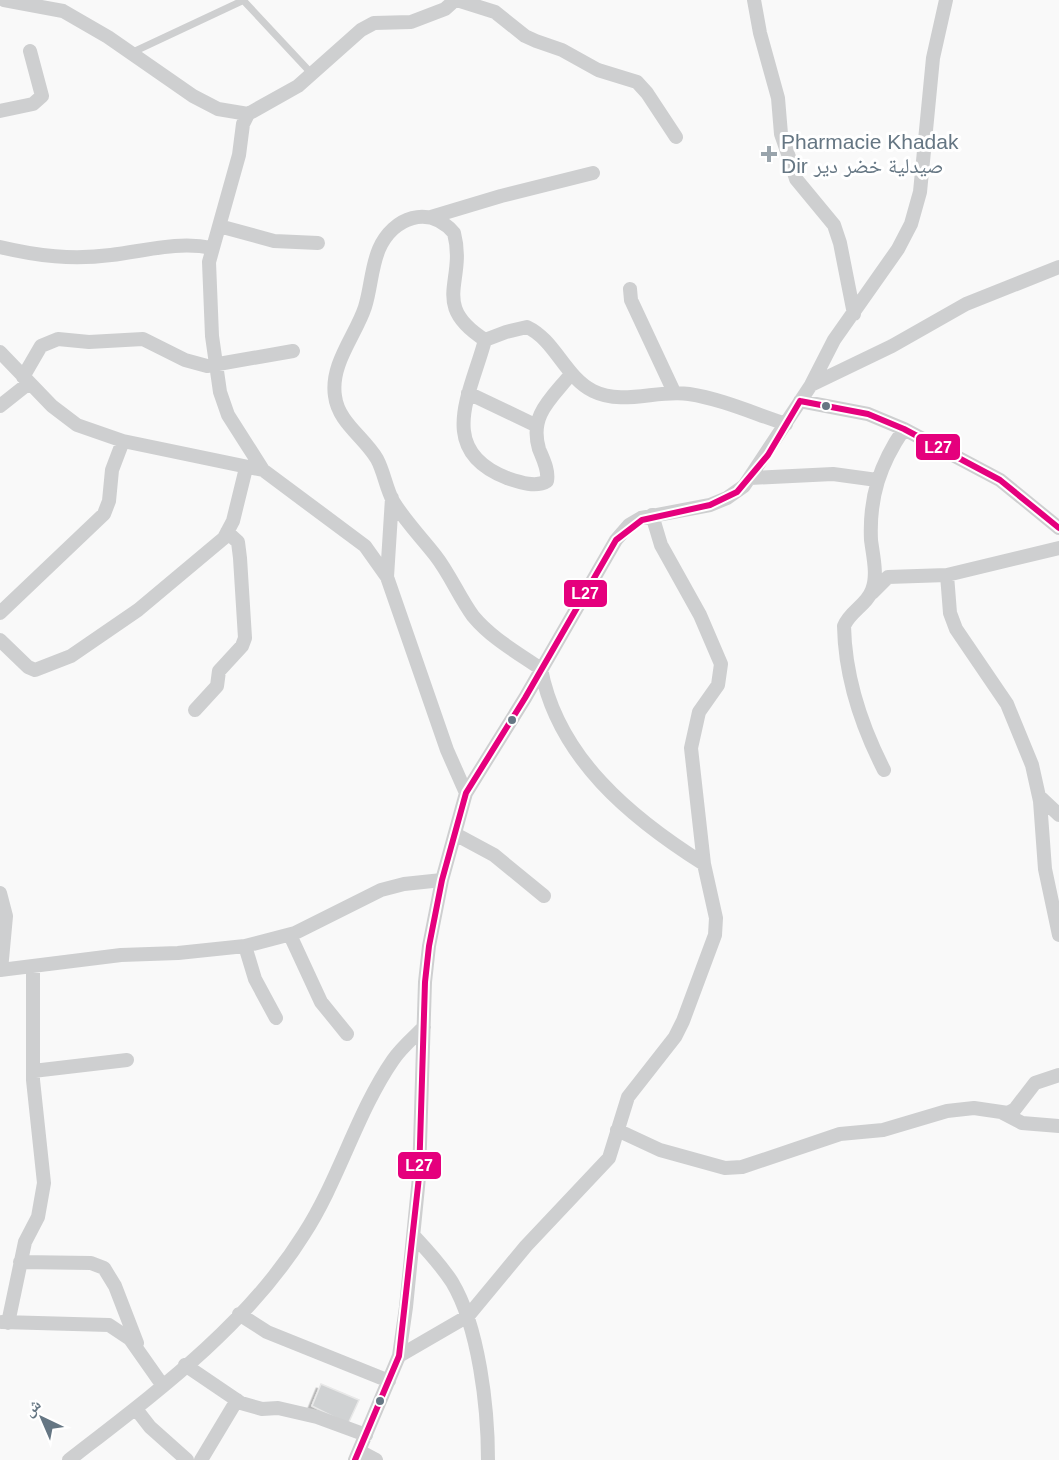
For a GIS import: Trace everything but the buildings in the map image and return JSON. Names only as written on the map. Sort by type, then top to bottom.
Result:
[{"type":"street","points":[[12,1],[63,11],[218,109],[248,114],[280,98],[312,74],[361,30],[374,24],[411,22],[445,9],[456,0],[495,12],[525,36],[562,50],[598,70],[637,82],[676,137]]},
{"type":"street","points":[[754,0],[778,98],[781,134],[796,179],[834,225],[854,314]]},
{"type":"street","points":[[376,1460],[357,1455],[399,1356],[414,1236],[429,946],[442,880],[466,793],[616,540],[629,525],[652,515],[710,505],[727,498],[750,478],[811,385],[834,340],[898,249],[911,224],[920,192],[933,58],[946,0]]},
{"type":"street","points":[[0,111],[33,104],[42,96],[30,51]]},
{"type":"street","points":[[248,114],[243,124],[238,154],[209,262],[212,336],[220,392],[228,415],[263,470],[365,546],[387,577],[447,750],[466,793]]},
{"type":"street","points":[[431,217],[501,196],[594,173]]},
{"type":"street","points":[[485,340],[465,324],[454,310],[456,238],[450,229],[431,217],[425,215],[412,219],[384,240],[375,261],[366,305],[344,352],[334,390],[342,415],[377,460],[392,498],[403,517],[450,574],[473,615],[501,642],[541,669],[546,697],[556,719],[595,776],[625,806],[704,864]]},
{"type":"street","points":[[219,226],[274,241],[318,243]]},
{"type":"street","points":[[0,247],[30,254],[64,258],[109,256],[184,245],[212,248]]},
{"type":"street","points":[[811,385],[892,346],[966,304],[1059,267]]},
{"type":"street","points":[[630,289],[631,300],[674,392]]},
{"type":"street","points":[[485,340],[527,327],[537,334],[571,374],[585,386],[602,394],[634,397],[674,392],[692,394],[786,424]]},
{"type":"street","points":[[0,406],[26,380],[41,346],[58,339],[89,342],[143,339],[185,360],[216,365],[293,351]]},
{"type":"street","points":[[485,340],[478,369],[468,393],[462,423],[464,437],[477,459],[500,475],[531,484],[547,481],[535,425],[540,414],[571,374]]},
{"type":"street","points":[[0,352],[26,380],[72,422],[89,431],[123,441],[263,470]]},
{"type":"street","points":[[468,393],[535,425]]},
{"type":"street","points":[[800,401],[868,414],[904,429],[1000,480],[1059,528]]},
{"type":"street","points":[[872,593],[875,579],[871,522],[877,480],[891,448],[904,429]]},
{"type":"street","points":[[0,613],[105,514],[109,501],[112,470],[123,441]]},
{"type":"street","points":[[0,640],[28,667],[35,670],[72,656],[138,610],[212,548],[227,532],[233,521],[246,468]]},
{"type":"street","points":[[750,478],[833,474],[877,480]]},
{"type":"street","points":[[387,577],[392,498]]},
{"type":"street","points":[[399,1356],[468,1316],[526,1246],[602,1167],[614,1150],[617,1130],[628,1096],[675,1037],[711,946],[716,918],[704,864],[691,748],[699,712],[718,685],[721,664],[704,624],[661,545],[652,515]]},
{"type":"street","points":[[195,710],[217,686],[219,671],[242,646],[245,638],[238,542],[227,532]]},
{"type":"street","points":[[884,770],[864,724],[849,675],[844,637],[846,619],[888,577],[947,575],[1059,548]]},
{"type":"street","points":[[947,575],[950,613],[956,629],[1007,704],[1032,765],[1039,796],[1044,860],[1059,935]]},
{"type":"street","points":[[1039,796],[1059,814]]},
{"type":"street","points":[[455,834],[494,855],[544,896]]},
{"type":"street","points":[[0,894],[6,916],[1,970],[121,955],[178,953],[245,946],[290,935],[381,890],[404,884],[442,880]]},
{"type":"street","points":[[290,935],[321,1002],[347,1034]]},
{"type":"street","points":[[245,946],[255,979],[276,1018]]},
{"type":"street","points":[[33,966],[34,1115],[44,1183],[38,1217],[25,1242],[4,1322],[108,1325],[130,1339],[163,1386]]},
{"type":"street","points":[[69,1460],[163,1386],[239,1314],[278,1272],[305,1234],[393,1059],[424,1027]]},
{"type":"street","points":[[33,1071],[127,1060]]},
{"type":"street","points":[[1003,1113],[1015,1109],[1035,1083],[1059,1075]]},
{"type":"street","points":[[617,1130],[660,1150],[725,1168],[742,1167],[840,1134],[883,1130],[947,1111],[974,1108],[1003,1113],[1022,1123],[1059,1126]]},
{"type":"street","points":[[414,1236],[440,1265],[468,1316],[488,1432],[488,1460]]},
{"type":"street","points":[[20,1262],[92,1263],[104,1268],[115,1286],[141,1353]]},
{"type":"street","points":[[239,1314],[267,1332],[388,1381]]},
{"type":"street","points":[[185,1365],[237,1400],[262,1409],[278,1408],[317,1417],[366,1435]]},
{"type":"street","points":[[201,1460],[237,1400]]},
{"type":"street","points":[[136,1409],[150,1427],[186,1460]]},
{"type":"lane","points":[[131,53],[244,0],[312,74]]},
{"type":"transit line","name":"L27","points":[[800,401],[868,414],[904,429],[1000,480],[1059,528]]},
{"type":"transit line","name":"L27","points":[[355,1460],[399,1356],[419,1177],[425,982],[429,946],[442,880],[466,793],[525,698],[616,540],[642,520],[710,505],[737,492],[768,455],[800,401]]},
{"type":"place","name":"Pharmacie Khadak Dir صيدلية خضر دير","points":[[769,154]]}]
